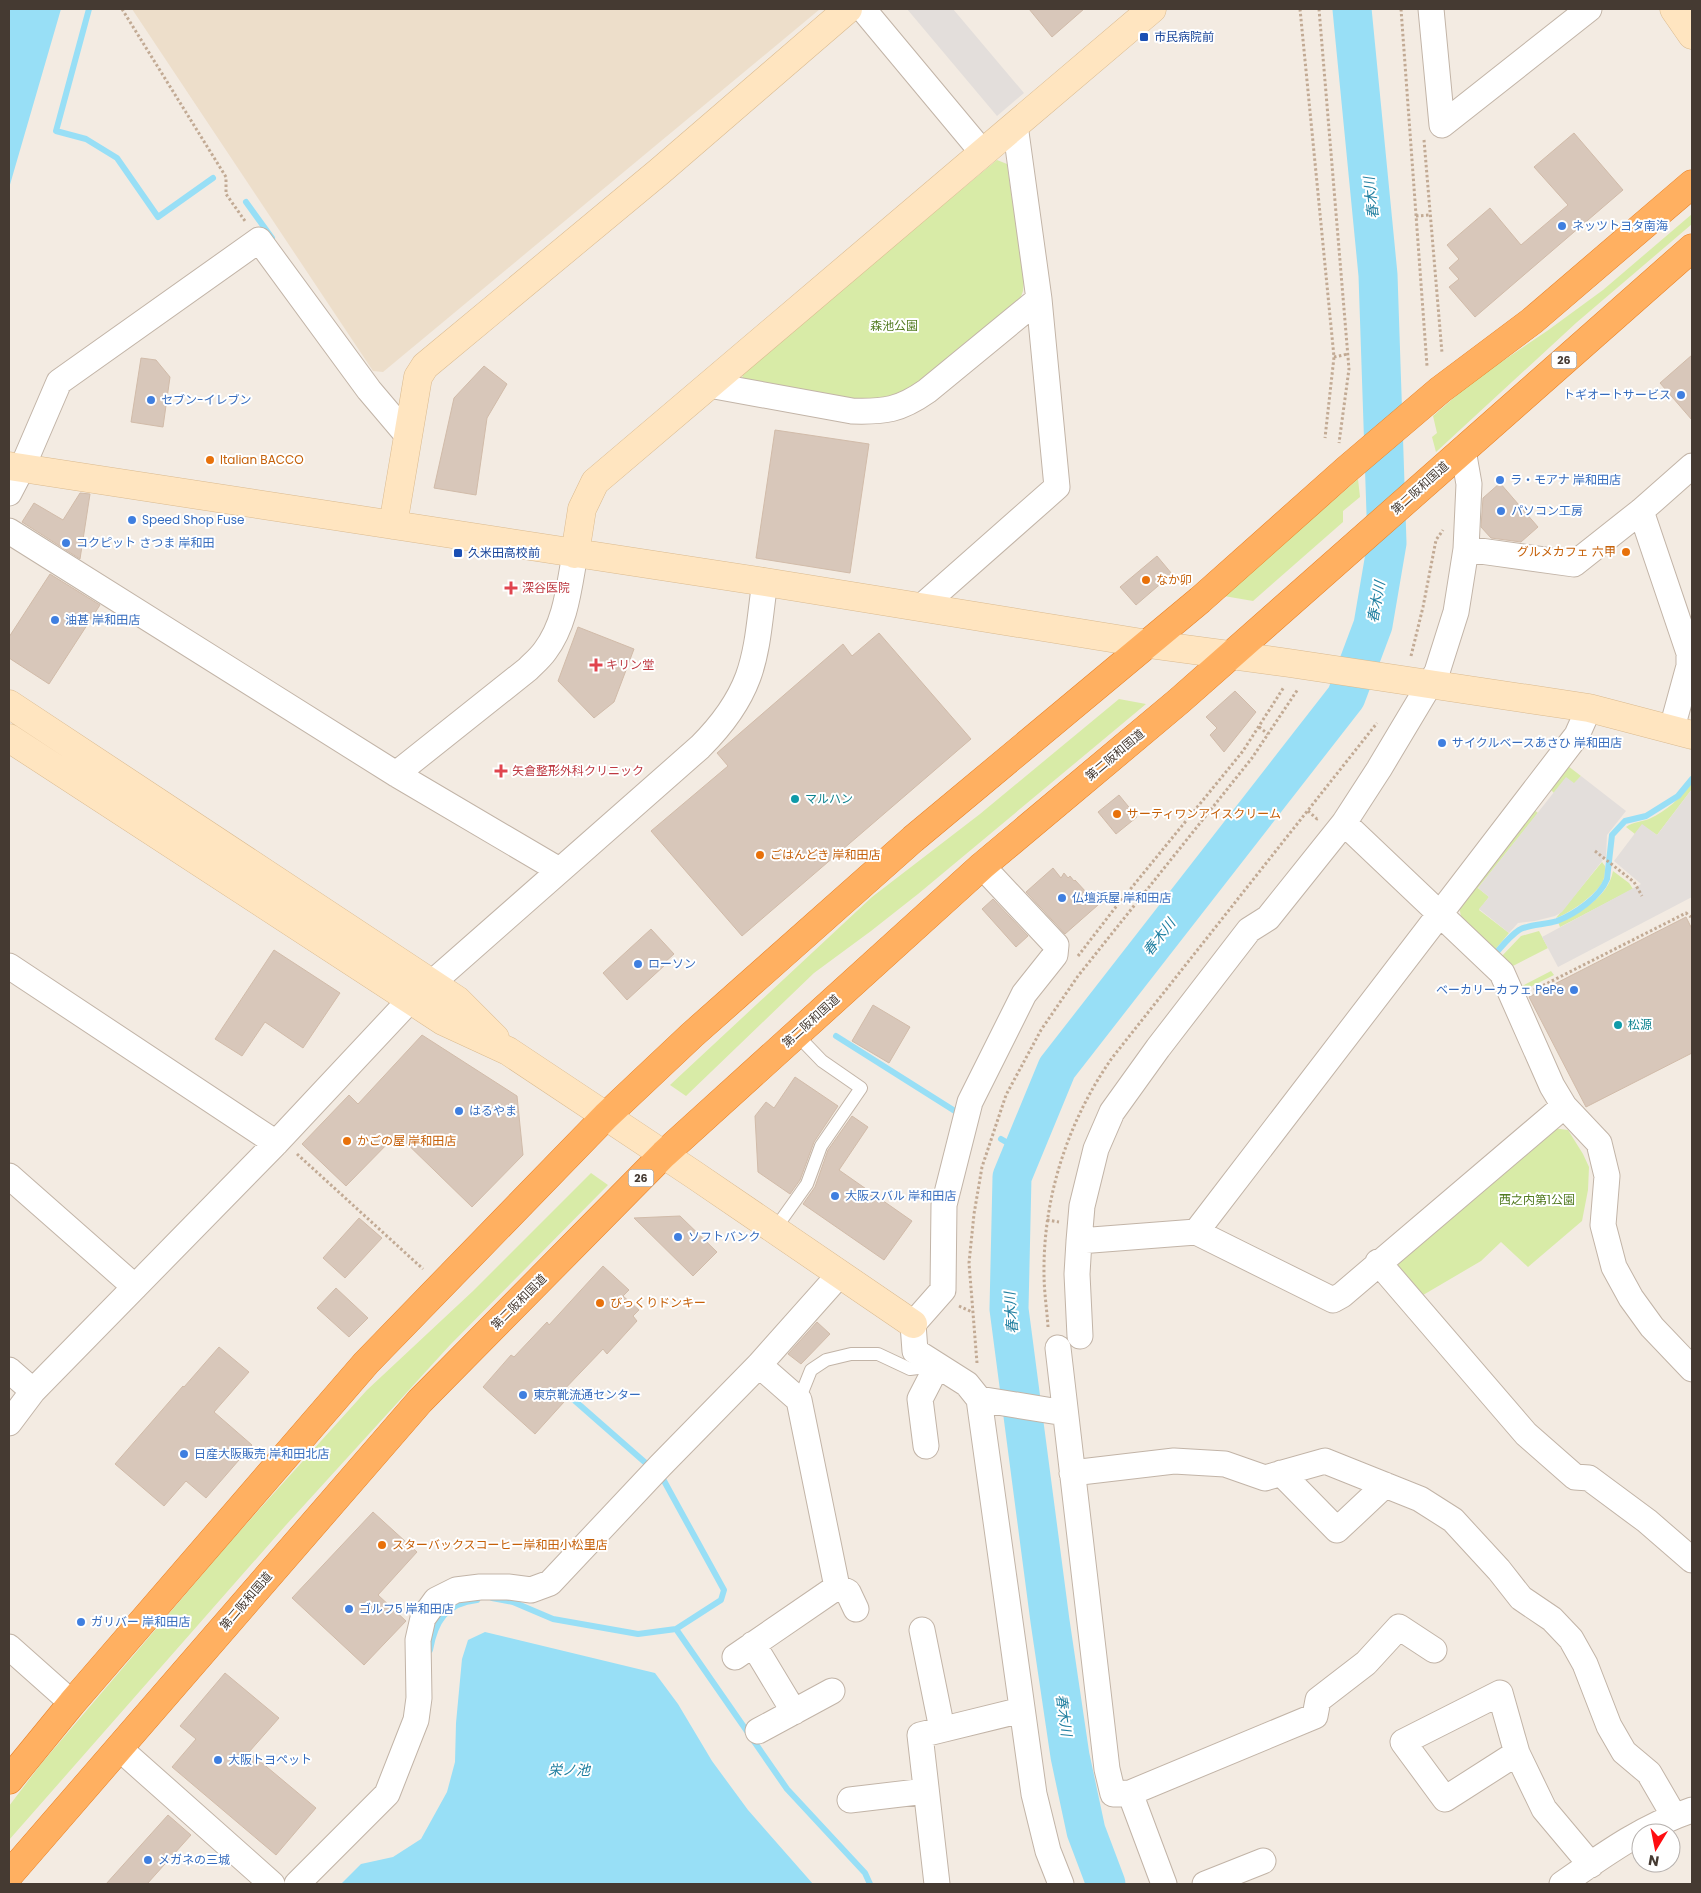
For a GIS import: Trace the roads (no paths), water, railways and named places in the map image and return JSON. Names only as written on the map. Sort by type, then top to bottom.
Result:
[{"type":"highway","points":[[9,1780],[72,1703],[366,1363],[606,1116],[692,1035],[914,839],[1200,600],[1346,470],[1440,390],[1532,321],[1692,184]]},
{"type":"highway","name":"第二阪和国道","points":[[9,1875],[420,1402],[664,1154],[982,866],[1172,708],[1692,248]]},
{"type":"street","points":[[393,525],[418,377],[425,366],[660,171],[848,9]]},
{"type":"street","points":[[863,9],[983,153]]},
{"type":"street","points":[[396,774],[528,669],[545,652],[556,634],[565,610],[582,509],[595,482],[1152,9]]},
{"type":"street","points":[[1431,9],[1442,125],[1589,9]]},
{"type":"street","points":[[1674,9],[1692,35]]},
{"type":"street","points":[[921,606],[1057,487],[1039,300],[1015,125]]},
{"type":"street","points":[[9,494],[15,468],[59,382],[259,240],[369,390],[408,436]]},
{"type":"street","points":[[709,385],[852,411],[893,409],[910,403],[927,391],[1039,300]]},
{"type":"street","points":[[1080,1336],[1077,1274],[1082,1206],[1096,1149],[1112,1112],[1158,1048],[1249,930],[1268,918],[1344,824],[1431,685],[1437,672],[1456,612],[1466,549],[1469,484],[1463,450]]},
{"type":"street","points":[[1466,549],[1574,564],[1641,511],[1692,466]]},
{"type":"street","points":[[15,468],[921,606],[1148,644],[1315,666],[1404,670],[1431,685],[1589,708],[1682,731],[1690,666],[1689,653],[1641,511]]},
{"type":"street","points":[[9,531],[396,774],[559,870]]},
{"type":"street","points":[[432,983],[700,747],[718,728],[735,703],[748,677],[755,650],[764,582]]},
{"type":"street","points":[[9,704],[457,1000],[508,1051]]},
{"type":"street","points":[[1196,1232],[1577,735],[1589,708]]},
{"type":"street","points":[[9,738],[443,1021],[508,1051],[664,1154],[913,1324]]},
{"type":"street","points":[[1344,824],[1502,973],[1552,1086],[1564,1106],[1599,1143],[1607,1176],[1603,1225],[1614,1267],[1631,1298],[1652,1327],[1692,1369]]},
{"type":"street","points":[[982,866],[1056,945],[1055,955],[1024,994],[970,1102],[944,1205],[943,1290],[913,1324],[915,1351],[967,1384],[985,1400],[1059,1412]]},
{"type":"street","points":[[9,966],[276,1143]]},
{"type":"street","points":[[9,1423],[33,1391],[276,1143],[410,1000]]},
{"type":"street","points":[[1079,1241],[1196,1232],[1334,1300],[1564,1106]]},
{"type":"street","points":[[9,1176],[135,1287]]},
{"type":"street","points":[[1378,1262],[1526,1434],[1575,1477],[1589,1478],[1647,1521],[1692,1560]]},
{"type":"street","points":[[297,1884],[387,1794],[416,1720],[419,1698],[418,1640],[423,1618],[436,1600],[456,1590],[480,1587],[508,1587],[531,1590],[550,1583],[758,1365],[840,1274]]},
{"type":"street","points":[[1058,1348],[1059,1412],[1072,1472],[1107,1769],[1113,1794],[1130,1793],[1316,1716],[1318,1700],[1366,1663],[1399,1627],[1434,1650]]},
{"type":"street","points":[[758,1365],[799,1400],[837,1586],[848,1592],[856,1609]]},
{"type":"street","points":[[926,1446],[920,1399],[937,1366]]},
{"type":"street","points":[[9,1370],[33,1391]]},
{"type":"street","points":[[985,1400],[1022,1710],[1034,1794],[1048,1851],[1062,1884]]},
{"type":"street","points":[[1072,1472],[1174,1460],[1225,1464],[1265,1478],[1325,1461],[1420,1500],[1453,1520],[1499,1570],[1521,1598],[1552,1619],[1571,1639],[1585,1664],[1609,1726],[1624,1752],[1649,1772],[1683,1813],[1614,1847],[1562,1884]]},
{"type":"street","points":[[1281,1474],[1337,1530],[1385,1485]]},
{"type":"street","points":[[794,1712],[744,1651],[837,1586]]},
{"type":"street","points":[[922,1630],[942,1730]]},
{"type":"street","points":[[9,1647],[72,1703]]},
{"type":"street","points":[[758,1731],[832,1691]]},
{"type":"street","points":[[1517,1753],[1445,1799],[1403,1742],[1500,1693],[1517,1753],[1544,1809],[1590,1865]]},
{"type":"street","points":[[937,1884],[920,1735],[1022,1710]]},
{"type":"street","points":[[119,1748],[272,1884]]},
{"type":"street","points":[[850,1800],[926,1792]]},
{"type":"street","points":[[1130,1793],[1164,1884]]},
{"type":"street","points":[[1205,1884],[1263,1861]]},
{"type":"lane","points":[[775,1230],[807,1184],[821,1146],[861,1088],[822,1061],[796,1034]]},
{"type":"lane","points":[[799,1400],[811,1370],[826,1360],[851,1354],[878,1354],[910,1369],[937,1366]]},
{"type":"water","points":[[9,9],[61,9],[9,188]]},
{"type":"water","name":"栄ノ池","points":[[485,1632],[655,1673],[678,1704],[712,1761],[748,1810],[813,1884],[341,1884],[361,1864],[393,1857],[421,1839],[447,1792],[455,1762],[456,1723],[462,1659],[468,1640]]},
{"type":"waterway","points":[[89,9],[56,131],[86,139],[117,158],[158,217],[213,178]]},
{"type":"waterway","name":"春木川","points":[[1106,1884],[1086,1831],[1070,1756],[1050,1621],[1009,1309],[1012,1177],[1057,1068],[1346,697],[1373,625],[1387,543],[1378,275],[1352,9]]},
{"type":"waterway","points":[[246,202],[272,238]]},
{"type":"waterway","points":[[1496,953],[1519,930],[1557,921],[1579,909],[1593,898],[1604,886],[1607,879],[1612,835],[1625,821],[1646,816],[1678,796],[1692,779]]},
{"type":"waterway","points":[[836,1036],[958,1113]]},
{"type":"waterway","points":[[1001,1139],[1023,1152]]},
{"type":"waterway","points":[[558,1386],[648,1465]]},
{"type":"waterway","points":[[663,1479],[724,1590],[721,1600],[676,1629]]},
{"type":"waterway","points":[[492,1598],[513,1602],[553,1619],[638,1634],[676,1629],[787,1789],[865,1873],[870,1884]]},
{"type":"waterway","points":[[430,1650],[435,1631],[444,1616],[457,1605],[477,1600]]},
{"type":"place","name":"市民病院前","points":[[1144,37]]},
{"type":"place","name":"ネッツトヨタ南海","points":[[1562,226]]},
{"type":"place","name":"トギオートサービス","points":[[1681,395]]},
{"type":"place","name":"セブン-イレブン","points":[[151,400]]},
{"type":"place","name":"Italian BACCO","points":[[210,460]]},
{"type":"place","name":"ラ・モアナ 岸和田店","points":[[1500,480]]},
{"type":"place","name":"パソコン工房","points":[[1501,511]]},
{"type":"place","name":"Speed Shop Fuse","points":[[132,520]]},
{"type":"place","name":"コクピット さつま 岸和田","points":[[66,543]]},
{"type":"place","name":"グルメカフェ 六甲","points":[[1626,552]]},
{"type":"place","name":"久米田高校前","points":[[458,553]]},
{"type":"place","name":"なか卯","points":[[1146,580]]},
{"type":"place","name":"深谷医院","points":[[511,588]]},
{"type":"place","name":"油甚 岸和田店","points":[[55,620]]},
{"type":"place","name":"キリン堂","points":[[596,665]]},
{"type":"place","name":"サイクルベースあさひ 岸和田店","points":[[1442,743]]},
{"type":"place","name":"矢倉整形外科クリニック","points":[[501,771]]},
{"type":"place","name":"マルハン","points":[[795,799]]},
{"type":"place","name":"サーティワンアイスクリーム","points":[[1117,814]]},
{"type":"place","name":"ごはんどき 岸和田店","points":[[760,855]]},
{"type":"place","name":"仏壇浜屋 岸和田店","points":[[1062,898]]},
{"type":"place","name":"ローソン","points":[[638,964]]},
{"type":"place","name":"ベーカリーカフェ PePe","points":[[1574,990]]},
{"type":"place","name":"松源","points":[[1618,1025]]},
{"type":"place","name":"はるやま","points":[[459,1111]]},
{"type":"place","name":"かごの屋 岸和田店","points":[[347,1141]]},
{"type":"place","name":"大阪スバル 岸和田店","points":[[835,1196]]},
{"type":"place","name":"ソフトバンク","points":[[678,1237]]},
{"type":"place","name":"びっくりドンキー","points":[[600,1303]]},
{"type":"place","name":"東京靴流通センター","points":[[523,1395]]},
{"type":"place","name":"日産大阪販売 岸和田北店","points":[[184,1454]]},
{"type":"place","name":"スターバックスコーヒー岸和田小松里店","points":[[382,1545]]},
{"type":"place","name":"ゴルフ5 岸和田店","points":[[349,1609]]},
{"type":"place","name":"ガリバー 岸和田店","points":[[81,1622]]},
{"type":"place","name":"大阪トヨペット","points":[[218,1760]]},
{"type":"place","name":"メガネの三城","points":[[148,1860]]},
{"type":"park label","name":"森池公園","points":[[894,326]]},
{"type":"park label","name":"西之内第1公園","points":[[1537,1200]]}]
